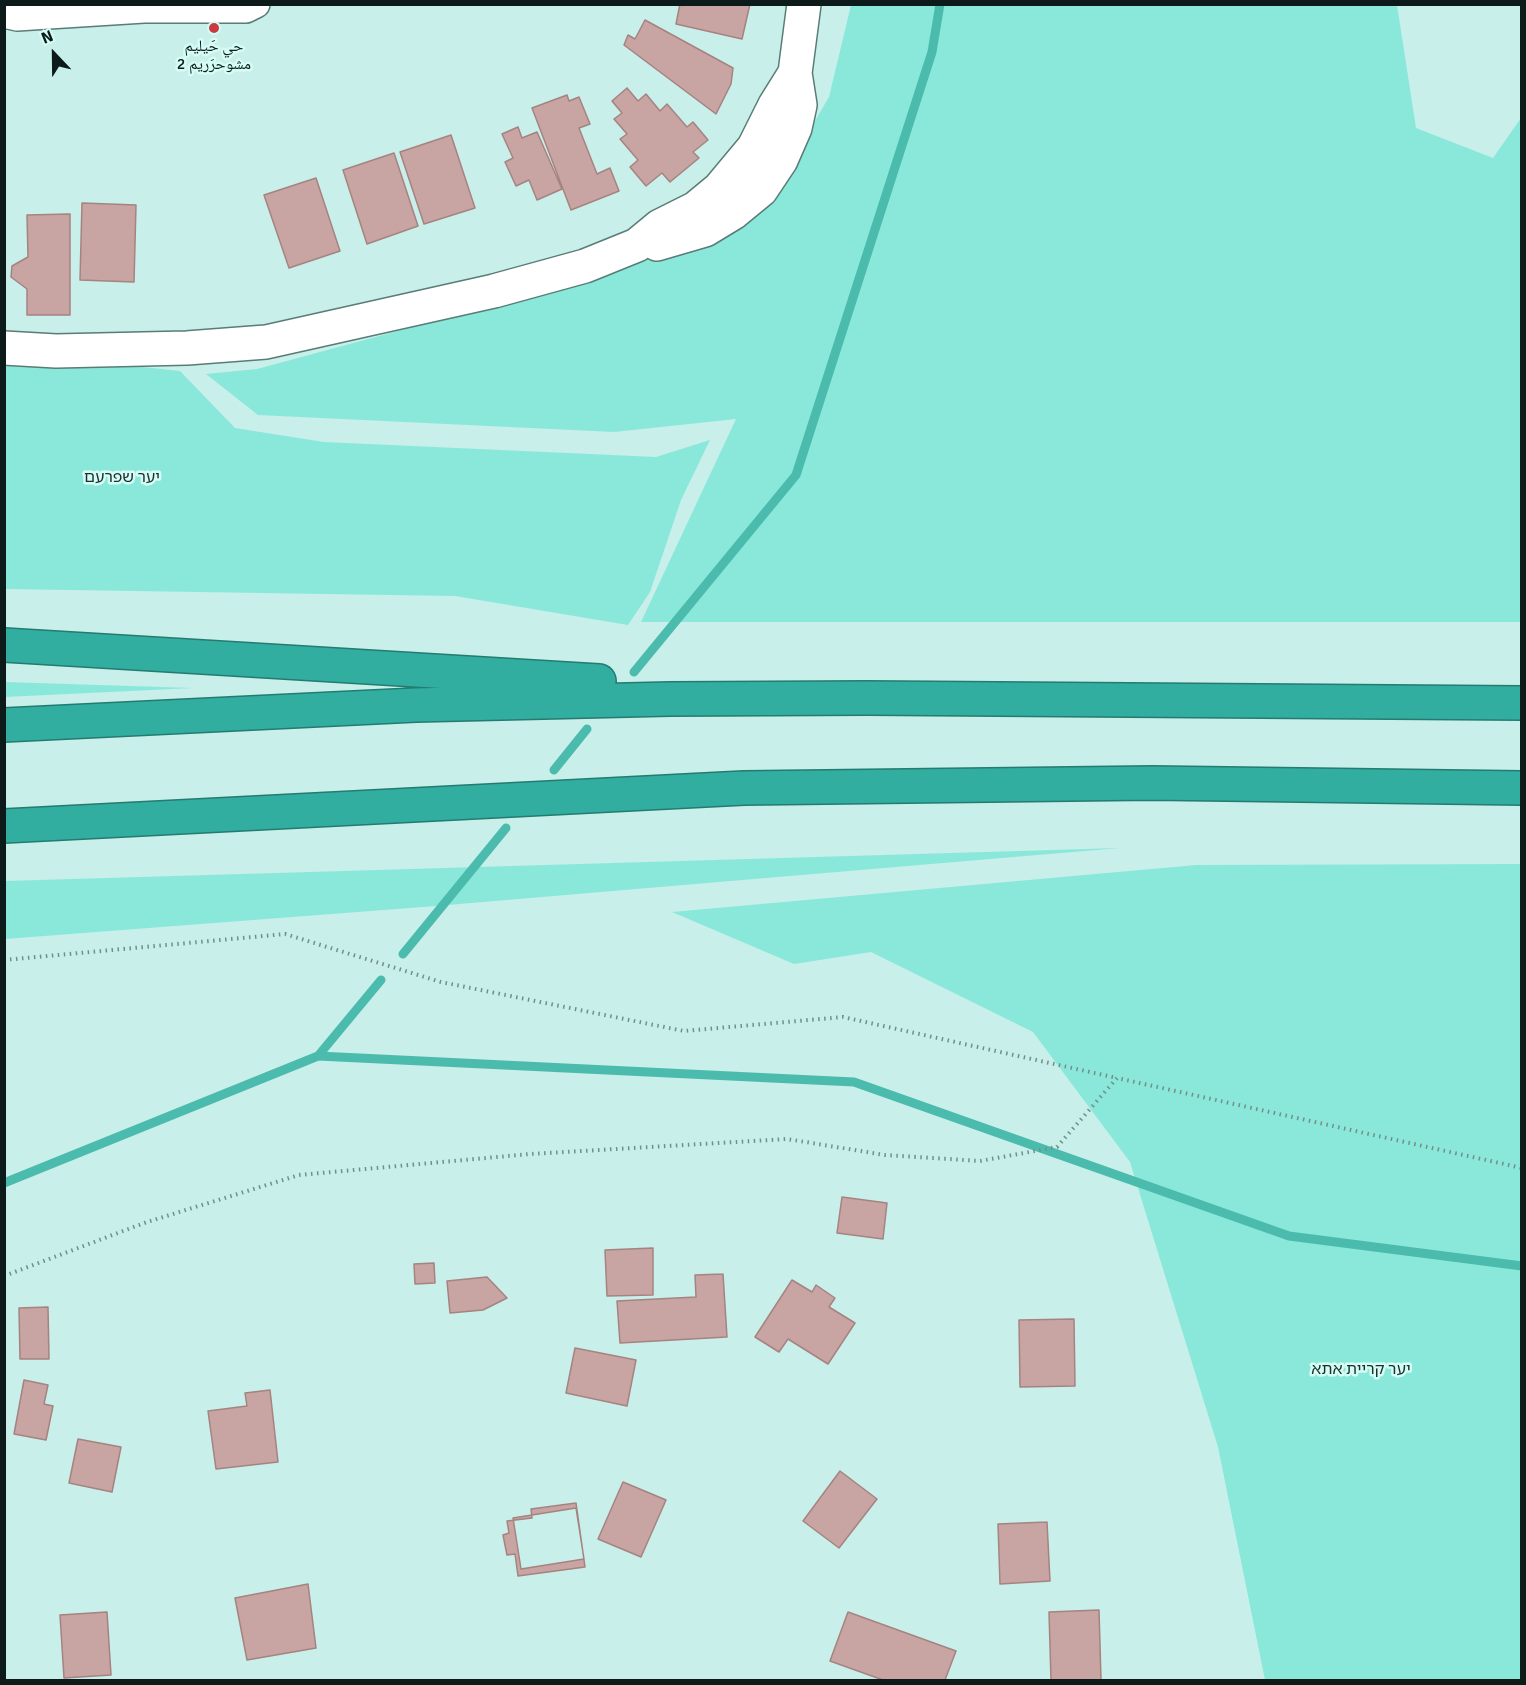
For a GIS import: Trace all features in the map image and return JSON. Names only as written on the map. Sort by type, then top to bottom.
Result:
[{"type":"highway","points":[[4,645],[867,698]]},
{"type":"highway","points":[[4,725],[416,705],[867,698],[1521,703]]},
{"type":"highway","points":[[4,826],[756,787],[1152,783],[1521,788]]},
{"type":"street","points":[[4,14],[16,17],[144,7],[246,9],[256,4]]},
{"type":"street","points":[[4,348],[56,351],[175,348],[266,342],[494,291],[585,266],[638,245],[660,226],[696,207],[741,167],[795,73],[804,4]]},
{"type":"path","points":[[4,960],[285,934],[441,981],[684,1031],[843,1017],[1521,1168]]},
{"type":"path","points":[[4,1276],[147,1222],[299,1175],[530,1154],[787,1139],[885,1155],[980,1161],[1058,1147],[1117,1078]]},
{"type":"green space","points":[[851,5],[1397,5],[1416,128],[1493,158],[1521,118],[1521,622],[641,622],[736,419],[614,432],[258,415],[206,374],[257,369],[546,291],[762,211],[829,97]]},
{"type":"green space","name":"יער שפרעם","points":[[5,352],[180,371],[235,428],[324,442],[656,457],[710,440],[681,500],[650,592],[628,625],[455,596],[5,589]]},
{"type":"green space","points":[[5,682],[193,688],[5,697]]},
{"type":"green space","points":[[1120,848],[436,906],[5,939],[5,881]]},
{"type":"green space","name":"יער קריית אתא","points":[[1521,864],[1521,1680],[1265,1680],[1218,1447],[1130,1162],[1033,1032],[871,952],[794,964],[672,912],[1196,865]]},
{"type":"building","points":[[680,4],[750,4],[742,39],[676,24]]},
{"type":"building","points":[[645,20],[733,68],[731,84],[716,114],[624,45],[628,35],[635,39]]},
{"type":"building","points":[[627,88],[638,101],[646,94],[660,111],[667,104],[687,127],[693,122],[708,140],[693,152],[699,158],[670,182],[662,173],[646,186],[630,167],[638,160],[620,139],[627,134],[614,119],[622,113],[612,101]]},
{"type":"building","points":[[567,95],[569,101],[579,97],[590,124],[579,128],[597,174],[610,168],[619,191],[571,210],[532,108]]},
{"type":"building","points":[[518,127],[522,138],[537,132],[562,189],[537,200],[529,180],[516,186],[505,162],[513,158],[502,134]]},
{"type":"building","points":[[451,135],[475,208],[424,224],[400,152]]},
{"type":"building","points":[[394,153],[418,226],[367,244],[343,170]]},
{"type":"building","points":[[316,178],[340,251],[289,268],[264,195]]},
{"type":"building","points":[[82,203],[136,205],[134,282],[80,280]]},
{"type":"building","points":[[70,214],[70,315],[27,315],[27,289],[11,277],[12,266],[28,257],[27,215]]},
{"type":"building","points":[[842,1197],[887,1203],[883,1239],[837,1233]]},
{"type":"building","points":[[653,1248],[653,1295],[607,1296],[605,1250]]},
{"type":"building","points":[[434,1263],[435,1283],[415,1284],[414,1264]]},
{"type":"building","points":[[723,1274],[727,1337],[620,1343],[617,1301],[696,1297],[695,1275]]},
{"type":"building","points":[[487,1277],[507,1298],[483,1310],[450,1313],[447,1281]]},
{"type":"building","points":[[792,1280],[812,1292],[816,1285],[835,1298],[829,1307],[855,1323],[828,1364],[788,1339],[779,1352],[755,1337]]},
{"type":"building","points":[[48,1307],[49,1359],[20,1359],[19,1308]]},
{"type":"building","points":[[1074,1319],[1075,1386],[1020,1387],[1019,1320]]},
{"type":"building","points":[[575,1348],[636,1360],[627,1406],[566,1393]]},
{"type":"building","points":[[24,1380],[48,1385],[44,1404],[53,1406],[46,1440],[14,1434]]},
{"type":"building","points":[[270,1390],[278,1462],[216,1469],[208,1411],[247,1406],[245,1393]]},
{"type":"building","points":[[78,1439],[121,1447],[112,1492],[69,1483]]},
{"type":"building","points":[[840,1471],[877,1499],[839,1548],[803,1521]]},
{"type":"building","points":[[623,1482],[666,1500],[641,1557],[598,1539]]},
{"type":"building","points":[[576,1503],[585,1567],[518,1576],[515,1554],[507,1555],[503,1535],[509,1533],[507,1521],[532,1518],[531,1509]]},
{"type":"building","points":[[576,1508],[584,1559],[521,1569],[513,1518]]},
{"type":"building","points":[[1047,1522],[1050,1581],[1000,1584],[998,1524]]},
{"type":"building","points":[[308,1584],[316,1648],[247,1660],[235,1598]]},
{"type":"building","points":[[1099,1610],[1101,1680],[1051,1680],[1049,1612]]},
{"type":"building","points":[[107,1612],[111,1675],[64,1678],[60,1615]]},
{"type":"building","points":[[848,1612],[956,1651],[945,1680],[883,1680],[830,1661]]},
{"type":"waterway","points":[[634,672],[796,475],[932,52],[940,4]]},
{"type":"waterway","points":[[554,770],[587,729]]},
{"type":"waterway","points":[[403,954],[506,828]]},
{"type":"waterway","points":[[318,1056],[381,980]]},
{"type":"waterway","points":[[4,1183],[318,1056],[854,1082],[1289,1236],[1522,1266]]},
{"type":"place","name":"حي حَيليم مشوحرَريم 2","points":[[214,28]]}]
